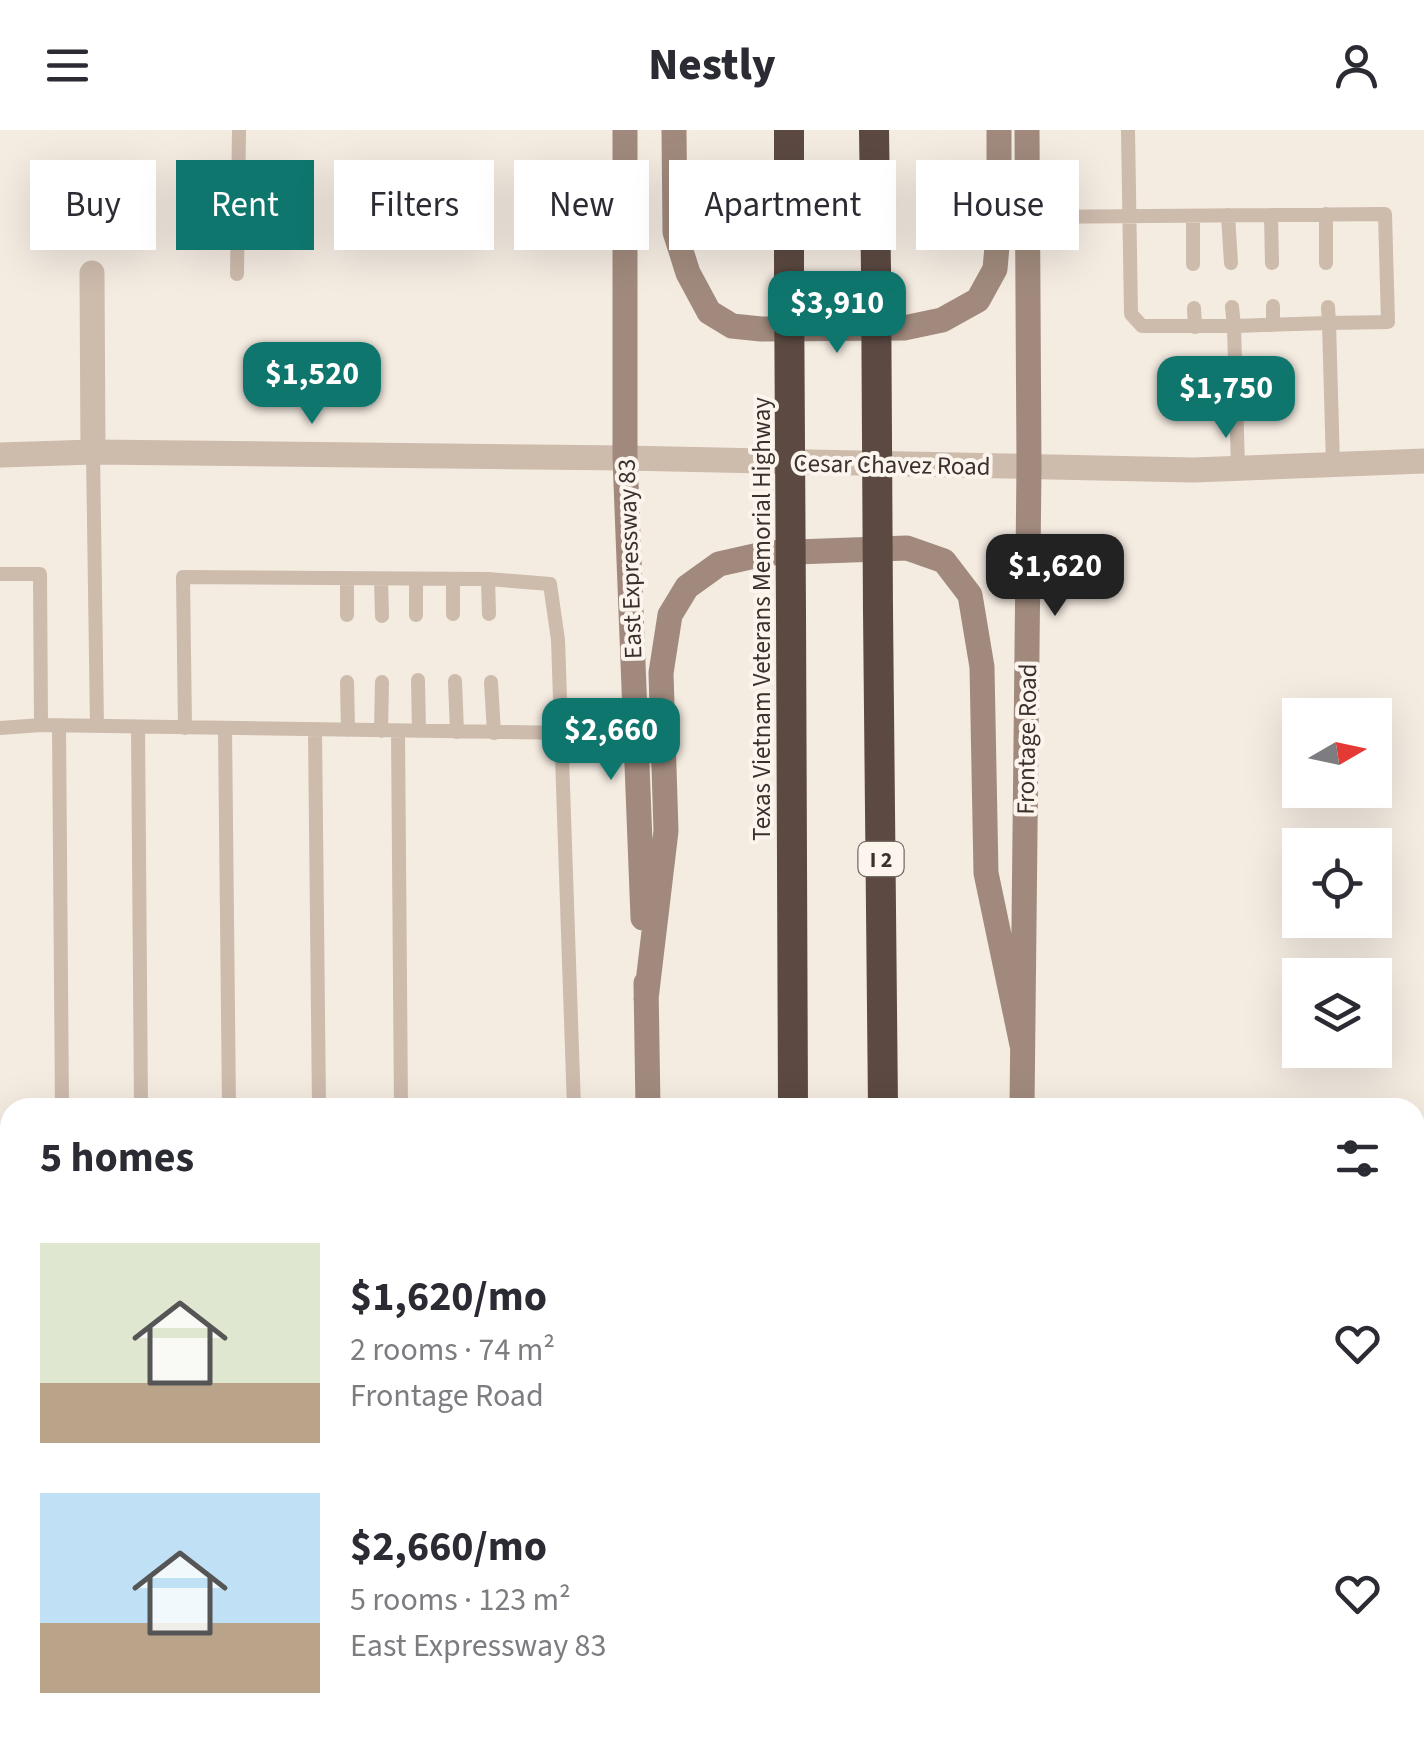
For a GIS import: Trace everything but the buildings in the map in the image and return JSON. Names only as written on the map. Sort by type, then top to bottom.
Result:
[{"type":"highway","name":"Texas Vietnam Veterans Memorial Highway","points":[[789,130],[793,1098]]},
{"type":"highway","name":"I 2","points":[[874,130],[883,1098]]},
{"type":"main road","name":"East Expressway 83","points":[[625,130],[625,458],[648,1098]]},
{"type":"main road","points":[[674,130],[675,232],[688,273],[709,312],[732,326],[761,329],[904,328],[942,320],[978,300],[996,268],[999,130]]},
{"type":"main road","name":"Frontage Road","points":[[1027,130],[1027,160]]},
{"type":"main road","name":"Frontage Road","points":[[1022,1098],[1029,466],[1027,250]]},
{"type":"main road","points":[[646,999],[666,831],[661,673],[670,615],[687,587],[718,564],[768,553],[907,548],[944,561],[970,595],[982,667],[986,874],[1022,1045]]},
{"type":"street","points":[[92,273],[93,452]]},
{"type":"street","name":"Cesar Chavez Road","points":[[0,455],[93,452],[625,458],[1194,470],[1424,461]]},
{"type":"lane","points":[[238,274],[239,130]]},
{"type":"lane","points":[[1079,216],[1129,216],[1193,216],[1271,214],[1385,214],[1388,322],[1329,315],[1274,325],[1142,326],[1130,314],[1129,216],[1128,130]]},
{"type":"lane","points":[[1271,214],[1272,263]]},
{"type":"lane","points":[[1326,214],[1326,262]]},
{"type":"lane","points":[[1228,215],[1231,263]]},
{"type":"lane","points":[[1193,216],[1193,264]]},
{"type":"lane","points":[[1272,306],[1274,325]]},
{"type":"lane","points":[[1232,307],[1238,468]]},
{"type":"lane","points":[[1194,308],[1195,327]]},
{"type":"lane","points":[[1329,315],[1333,465]]},
{"type":"lane","points":[[93,452],[97,726]]},
{"type":"lane","points":[[0,574],[40,574],[41,725]]},
{"type":"lane","points":[[184,728],[183,577],[550,584],[558,640],[574,1098]]},
{"type":"lane","points":[[347,578],[347,616]]},
{"type":"lane","points":[[381,578],[382,616]]},
{"type":"lane","points":[[416,579],[416,615]]},
{"type":"lane","points":[[453,580],[453,614]]},
{"type":"lane","points":[[488,580],[489,614]]},
{"type":"lane","points":[[418,680],[419,732]]},
{"type":"lane","points":[[455,681],[457,732]]},
{"type":"lane","points":[[347,682],[348,730]]},
{"type":"lane","points":[[381,731],[382,682]]},
{"type":"lane","points":[[491,682],[494,733]]},
{"type":"lane","points":[[0,728],[41,725],[636,734]]},
{"type":"lane","points":[[59,726],[62,1098]]},
{"type":"lane","points":[[138,727],[142,1098]]},
{"type":"lane","points":[[224,728],[229,1098]]},
{"type":"lane","points":[[314,730],[319,1098]]},
{"type":"lane","points":[[398,731],[401,1098]]}]
